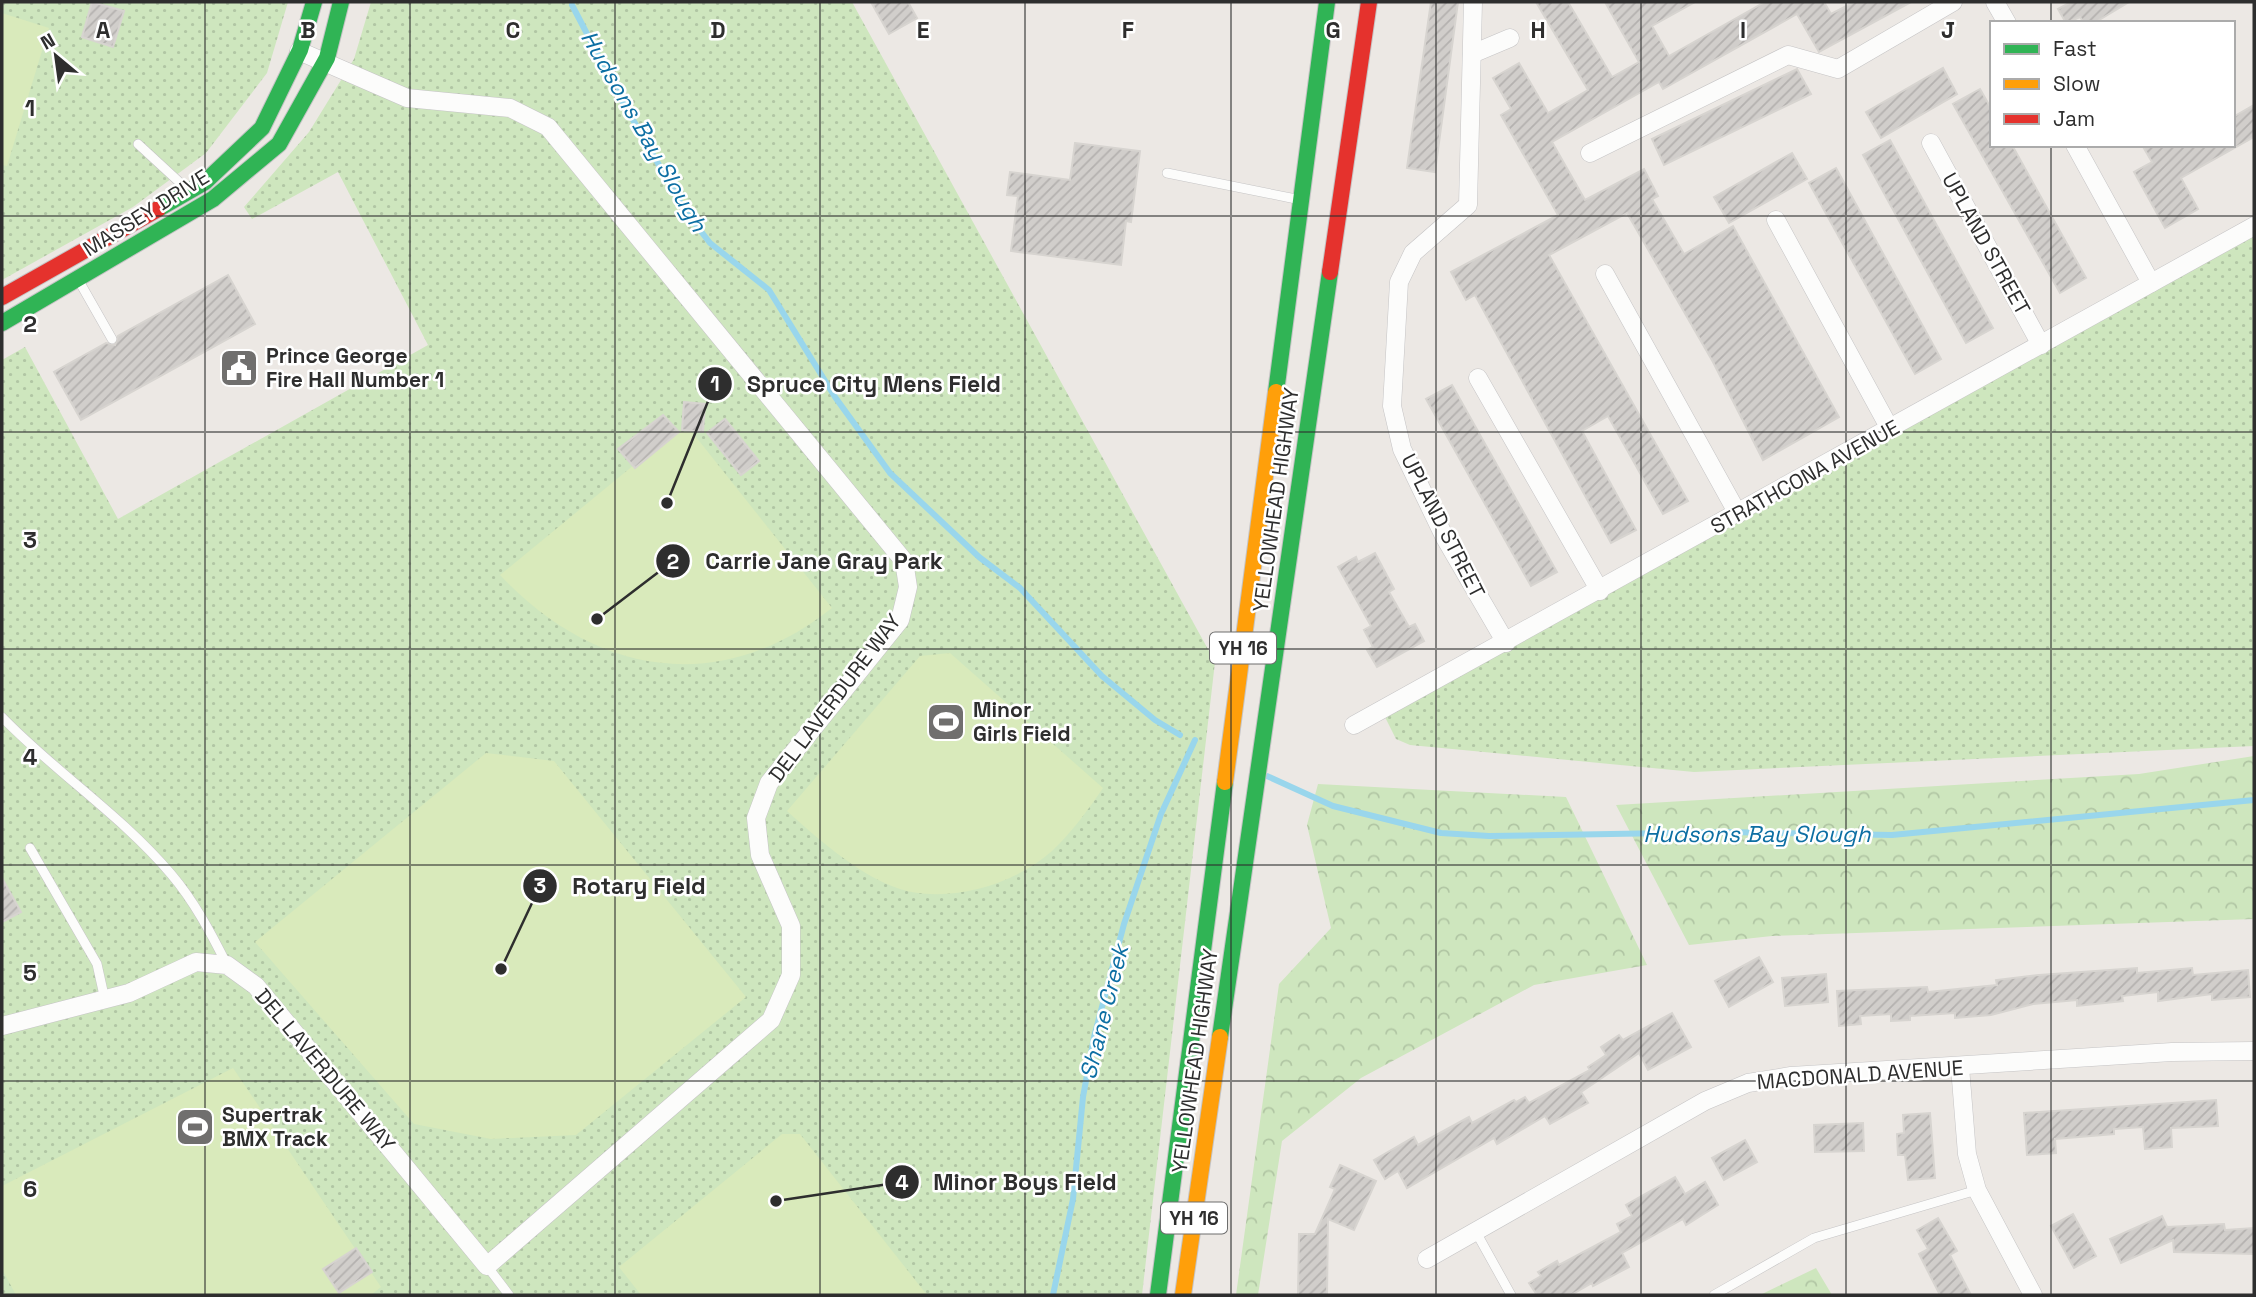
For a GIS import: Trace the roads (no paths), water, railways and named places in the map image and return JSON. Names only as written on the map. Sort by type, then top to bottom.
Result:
[{"type":"main road","name":"MASSEY DRIVE","points":[[2,297],[205,182],[262,128],[299,51],[314,2]]},
{"type":"main road","name":"MASSEY DRIVE","points":[[2,323],[204,205],[279,144],[325,61],[341,2]]},
{"type":"main road","name":"YELLOWHEAD HIGHWAY","points":[[1158,1295],[1327,2]]},
{"type":"main road","name":"YELLOWHEAD HIGHWAY","points":[[1183,1295],[1369,2]]},
{"type":"main road","points":[[68,261],[78,279]]},
{"type":"street","name":"UPLAND STREET","points":[[1474,2],[1468,205],[1413,253],[1399,282],[1392,406],[1402,449],[1429,505],[1506,643]]},
{"type":"street","points":[[1590,153],[1788,55],[1838,69],[1953,2]]},
{"type":"street","points":[[1995,2],[2006,21]]},
{"type":"street","points":[[1472,54],[1510,38]]},
{"type":"street","name":"DEL LAVERDURE WAY","points":[[227,965],[256,986],[487,1266],[771,1020],[791,975],[791,926],[760,855],[756,818],[769,783],[900,620],[908,587],[904,561],[548,127],[510,108],[407,98],[299,51]]},
{"type":"street","name":"UPLAND STREET","points":[[1931,143],[2041,345]]},
{"type":"street","points":[[2076,147],[2151,284]]},
{"type":"street","points":[[1776,220],[1890,429]]},
{"type":"street","name":"STRATHCONA AVENUE","points":[[1354,725],[2254,226]]},
{"type":"street","points":[[1605,274],[1738,514]]},
{"type":"street","points":[[1478,378],[1600,591]]},
{"type":"street","points":[[2,1026],[129,993],[196,962],[227,965]]},
{"type":"street","name":"MACDONALD AVENUE","points":[[1427,1259],[1705,1101],[1748,1083],[1791,1076],[2172,1052],[2254,1051]]},
{"type":"street","points":[[1959,1067],[1967,1154],[1977,1190],[2033,1295]]},
{"type":"lane","points":[[138,144],[204,205]]},
{"type":"lane","points":[[1167,173],[1301,200]]},
{"type":"lane","points":[[78,279],[113,339]]},
{"type":"lane","points":[[2,717],[60,773],[120,821],[171,874],[206,922],[227,965]]},
{"type":"lane","points":[[30,848],[97,964],[105,1000]]},
{"type":"lane","points":[[1714,1295],[1814,1238],[1977,1190]]},
{"type":"lane","points":[[1476,1232],[1511,1295]]},
{"type":"lane","name":"DEL LAVERDURE WAY","points":[[487,1266],[509,1295]]},
{"type":"waterway","name":"Hudsons Bay Slough","points":[[572,5],[621,99],[686,212],[710,243],[769,290],[835,397],[890,473],[979,557],[1020,588],[1102,676],[1155,720],[1180,735]]},
{"type":"waterway","name":"Shane Creek","points":[[1053,1295],[1073,1199],[1083,1097],[1094,1037],[1124,924],[1161,814],[1195,740]]},
{"type":"waterway","name":"Hudsons Bay Slough","points":[[1267,776],[1333,806],[1441,833],[1489,836],[1727,832],[1892,835],[2254,800]]},
{"type":"place","name":"Prince George Fire Hall Number 1","points":[[239,368]]},
{"type":"place","name":"Spruce City Mens Field","points":[[667,503]]},
{"type":"place","name":"Carrie Jane Gray Park","points":[[597,619]]},
{"type":"place","name":"Minor Girls Field","points":[[946,722]]},
{"type":"place","name":"Rotary Field","points":[[501,969]]},
{"type":"place","name":"Supertrak BMX Track","points":[[195,1127]]},
{"type":"place","name":"Minor Boys Field","points":[[776,1201]]}]
